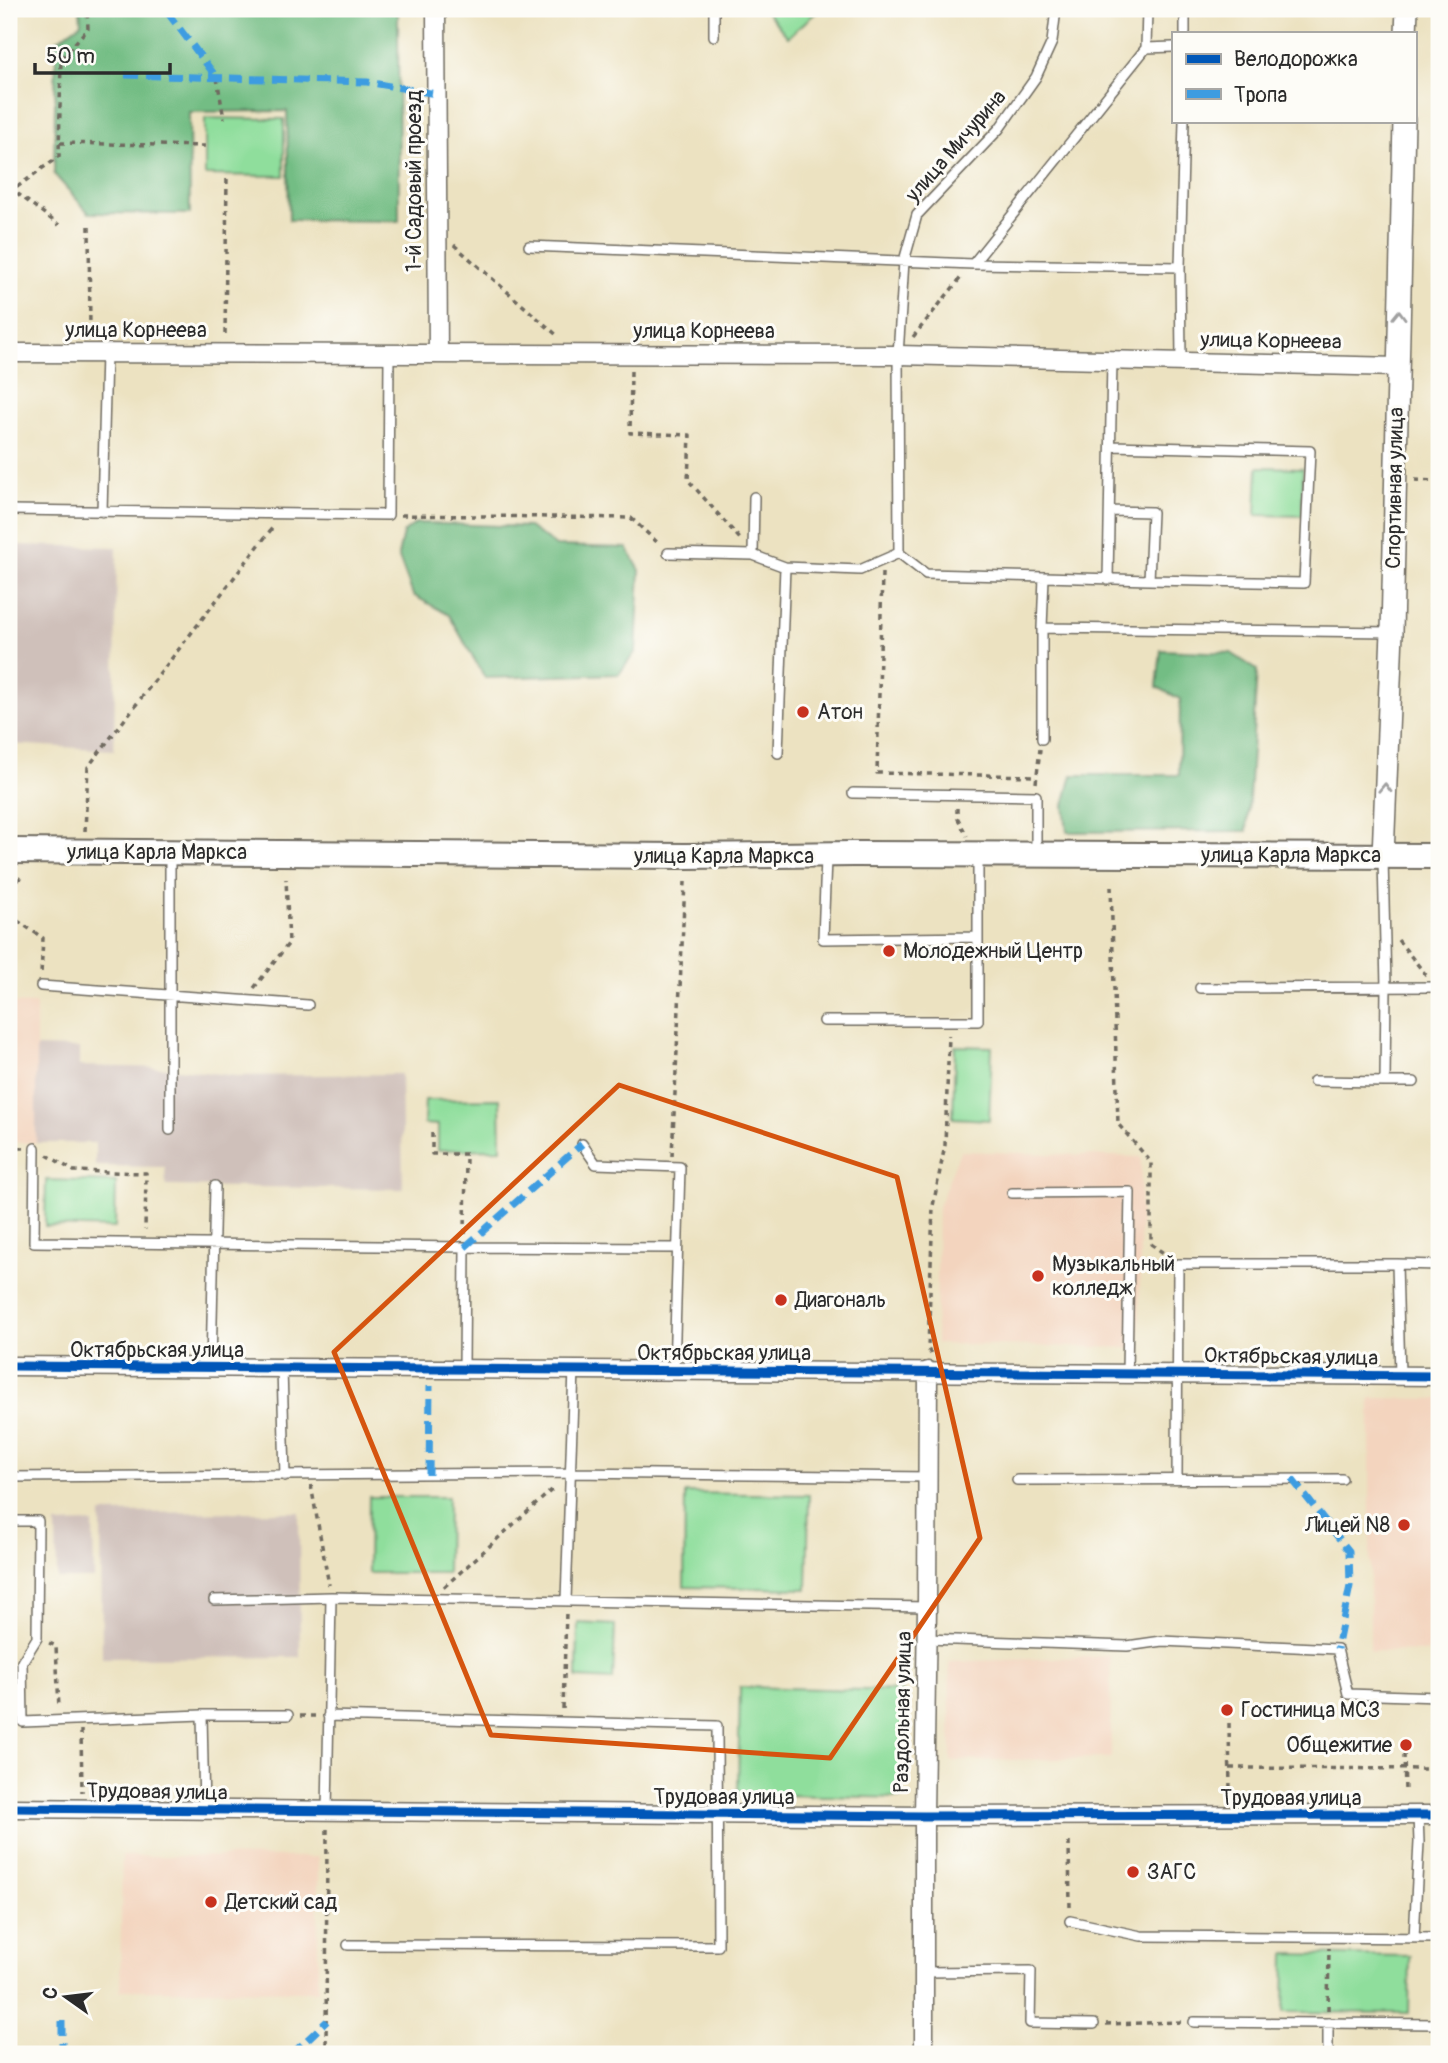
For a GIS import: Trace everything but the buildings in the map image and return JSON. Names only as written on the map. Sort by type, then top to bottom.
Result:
[{"type":"main road","name":"улица Карла Маркса","points":[[9,852],[1439,856]]},
{"type":"street","name":"1-й Садовый проезд","points":[[436,9],[438,353]]},
{"type":"street","points":[[1406,32],[1407,9]]},
{"type":"street","name":"Спортивная улица","points":[[1383,856],[1392,632],[1404,122]]},
{"type":"street","name":"улица Корнеева","points":[[9,353],[898,355],[1398,367]]},
{"type":"street","name":"Октябрьская улица","points":[[9,1366],[1439,1376]]},
{"type":"street","name":"Раздольная улица","points":[[924,2054],[926,1639],[929,1476],[935,1371]]},
{"type":"street","name":"Трудовая улица","points":[[9,1808],[718,1815],[1439,1815]]},
{"type":"lane","points":[[714,9],[714,36]]},
{"type":"lane","name":"улица Мичурина","points":[[899,553],[898,355],[904,261],[917,215],[999,129],[1036,77],[1052,42],[1056,9]]},
{"type":"lane","points":[[972,264],[1146,48],[1147,9]]},
{"type":"lane","points":[[1185,9],[1185,32]]},
{"type":"lane","points":[[1146,48],[1172,47]]},
{"type":"lane","points":[[1181,362],[1180,267],[1184,122]]},
{"type":"lane","points":[[529,246],[972,264],[1180,267]]},
{"type":"lane","points":[[9,510],[388,514],[389,352]]},
{"type":"lane","points":[[102,512],[106,353]]},
{"type":"lane","points":[[1108,580],[1112,360]]},
{"type":"lane","points":[[668,553],[753,555],[785,567],[860,570],[899,553],[926,574],[1304,583],[1310,450],[1111,446]]},
{"type":"lane","points":[[753,555],[754,497]]},
{"type":"lane","points":[[1110,511],[1152,512],[1149,580]]},
{"type":"lane","points":[[778,753],[785,567]]},
{"type":"lane","points":[[1042,738],[1044,577]]},
{"type":"lane","points":[[1042,628],[1392,632]]},
{"type":"lane","points":[[853,793],[1036,796],[1036,855]]},
{"type":"lane","points":[[170,851],[170,1130]]},
{"type":"lane","points":[[824,1021],[978,1021],[978,854]]},
{"type":"lane","points":[[826,856],[823,939],[978,937]]},
{"type":"lane","points":[[1383,856],[1385,1082]]},
{"type":"lane","points":[[41,986],[308,1005]]},
{"type":"lane","points":[[1200,988],[1437,987]]},
{"type":"lane","points":[[1314,1081],[1414,1083]]},
{"type":"lane","points":[[582,1144],[596,1164],[671,1169],[680,1167],[674,1370]]},
{"type":"lane","points":[[36,1148],[34,1242],[677,1248]]},
{"type":"lane","points":[[211,1367],[215,1186]]},
{"type":"lane","points":[[1012,1193],[1130,1192],[1127,1373]]},
{"type":"lane","points":[[464,1368],[465,1247]]},
{"type":"lane","points":[[1177,1479],[1178,1264],[1439,1265]]},
{"type":"lane","points":[[1397,1264],[1400,1375]]},
{"type":"lane","points":[[282,1367],[285,1476]]},
{"type":"lane","points":[[566,1600],[573,1369]]},
{"type":"lane","points":[[9,1478],[569,1474],[929,1476]]},
{"type":"lane","points":[[1017,1480],[1342,1479]]},
{"type":"lane","points":[[9,1521],[38,1521],[37,1638],[22,1662],[23,1722],[202,1715],[288,1715]]},
{"type":"lane","points":[[327,1812],[331,1597]]},
{"type":"lane","points":[[214,1600],[331,1597],[928,1607]]},
{"type":"lane","points":[[926,1639],[1127,1646],[1162,1641],[1337,1649],[1348,1694],[1439,1697]]},
{"type":"lane","points":[[202,1715],[204,1810]]},
{"type":"lane","points":[[328,1716],[718,1726],[718,1946],[348,1945]]},
{"type":"lane","points":[[1414,1938],[1418,1815]]},
{"type":"lane","points":[[1070,1921],[1141,1936],[1439,1938]]},
{"type":"lane","points":[[924,1972],[1031,1971],[1030,2023],[1094,2024]]},
{"type":"lane","points":[[1194,2022],[1439,2024]]},
{"type":"lane","points":[[1328,2023],[1328,2054]]},
{"type":"path","points":[[59,225],[10,190],[59,156],[61,60],[88,28],[87,9]]},
{"type":"path","points":[[217,78],[223,119]]},
{"type":"path","points":[[59,143],[205,146]]},
{"type":"path","points":[[226,334],[227,176]]},
{"type":"path","points":[[89,226],[90,332]]},
{"type":"path","points":[[437,230],[578,354]]},
{"type":"path","points":[[898,355],[972,264]]},
{"type":"path","points":[[631,366],[630,433],[690,435],[688,480],[753,555]]},
{"type":"path","points":[[1406,481],[1439,481]]},
{"type":"path","points":[[85,837],[88,766],[284,512]]},
{"type":"path","points":[[388,514],[631,518],[668,553]]},
{"type":"path","points":[[882,559],[877,773],[1036,776]]},
{"type":"path","points":[[1036,796],[1042,738]]},
{"type":"path","points":[[956,774],[957,817],[978,854]]},
{"type":"path","points":[[9,887],[24,875]]},
{"type":"path","points":[[245,1001],[289,943],[286,879]]},
{"type":"path","points":[[671,1169],[685,882]]},
{"type":"path","points":[[1111,886],[1118,1124],[1151,1162],[1151,1244],[1178,1264]]},
{"type":"path","points":[[9,915],[43,938],[41,986]]},
{"type":"path","points":[[1384,921],[1437,987]]},
{"type":"path","points":[[935,1371],[928,1349],[933,1206],[945,1145],[948,1035],[958,1036]]},
{"type":"path","points":[[432,1133],[432,1154],[466,1154],[465,1247]]},
{"type":"path","points":[[9,1148],[36,1148],[74,1171],[146,1173],[145,1244]]},
{"type":"path","points":[[432,1598],[569,1474]]},
{"type":"path","points":[[310,1476],[331,1597]]},
{"type":"path","points":[[563,1723],[566,1600]]},
{"type":"path","points":[[37,1638],[56,1646],[60,1721]]},
{"type":"path","points":[[288,1715],[328,1716]]},
{"type":"path","points":[[80,1721],[82,1808]]},
{"type":"path","points":[[1229,1723],[1230,1792]]},
{"type":"path","points":[[1404,1754],[1405,1792]]},
{"type":"path","points":[[1230,1768],[1439,1769]]},
{"type":"path","points":[[326,2054],[327,1812]]},
{"type":"path","points":[[1069,1842],[1070,1921]]},
{"type":"path","points":[[1328,2023],[1329,1937]]},
{"type":"path","points":[[1094,2024],[1194,2022]]},
{"type":"highlighted area","points":[[619,1085],[897,1177],[980,1538],[830,1758],[491,1735],[334,1352]]},
{"type":"shaded area","points":[[9,545],[117,547],[114,750],[9,744]]},
{"type":"shaded area","points":[[9,1003],[36,1004],[36,1143],[9,1142]]},
{"type":"shaded area","points":[[36,1047],[79,1048],[79,1066],[170,1068],[236,1076],[401,1074],[403,1189],[166,1186],[165,1167],[95,1166],[95,1143],[36,1143]]},
{"type":"shaded area","name":"Музыкальный колледж","points":[[960,1151],[1141,1157],[1139,1348],[936,1344],[938,1207]]},
{"type":"shaded area","name":"Лицей N8","points":[[1370,1398],[1439,1399],[1439,1652],[1370,1651]]},
{"type":"shaded area","points":[[299,1512],[300,1657],[102,1658],[101,1513]]},
{"type":"shaded area","points":[[93,1523],[94,1579],[57,1579],[56,1524]]},
{"type":"shaded area","points":[[1110,1656],[1111,1758],[951,1761],[949,1662]]},
{"type":"shaded area","points":[[122,1856],[318,1857],[318,1991],[120,1990]]},
{"type":"green space","points":[[80,9],[398,9],[399,221],[289,220],[287,111],[189,112],[190,214],[89,213],[54,174],[56,41],[81,23]]},
{"type":"green space","points":[[764,9],[820,9],[788,37]]},
{"type":"green space","points":[[205,118],[284,119],[284,176],[205,175]]},
{"type":"green space","points":[[1258,467],[1303,468],[1302,516],[1256,515]]},
{"type":"green space","points":[[416,523],[529,527],[556,546],[627,548],[640,570],[636,651],[619,674],[485,678],[449,615],[413,595],[398,555],[403,533]]},
{"type":"green space","points":[[1161,650],[1231,653],[1257,670],[1247,831],[1067,832],[1064,805],[1072,775],[1179,775],[1180,699],[1157,687]]},
{"type":"green space","points":[[955,1046],[992,1047],[989,1120],[953,1118]]},
{"type":"green space","points":[[500,1099],[501,1149],[438,1150],[438,1125],[424,1124],[425,1100]]},
{"type":"green space","points":[[46,1180],[116,1182],[115,1228],[45,1226]]},
{"type":"green space","points":[[685,1493],[809,1495],[807,1589],[684,1587]]},
{"type":"green space","points":[[369,1497],[448,1497],[447,1573],[368,1573]]},
{"type":"green space","points":[[578,1623],[615,1625],[613,1680],[577,1678]]},
{"type":"green space","points":[[740,1687],[903,1691],[901,1798],[738,1794]]},
{"type":"green space","points":[[1285,1954],[1410,1956],[1409,2013],[1284,2012]]},
{"type":"marked path","points":[[167,12],[217,78]]},
{"type":"marked path","points":[[125,75],[367,82],[436,94]]},
{"type":"marked path","points":[[465,1247],[582,1144]]},
{"type":"marked path","points":[[429,1475],[430,1386]]},
{"type":"marked path","points":[[1292,1479],[1349,1551],[1350,1586],[1337,1649]]},
{"type":"marked path","points":[[62,2021],[62,2054]]},
{"type":"marked path","points":[[292,2054],[327,2021]]},
{"type":"cycle path","points":[[9,1366],[1439,1376]]},
{"type":"cycle path","points":[[9,1808],[924,1816],[1439,1815]]},
{"type":"place","name":"Атон","points":[[803,712]]},
{"type":"place","name":"Молодежный Центр","points":[[889,951]]},
{"type":"place","name":"Музыкальный колледж","points":[[1038,1276]]},
{"type":"place","name":"Диагональ","points":[[781,1300]]},
{"type":"place","name":"Лицей N8","points":[[1404,1525]]},
{"type":"place","name":"Гостиница МСЗ","points":[[1227,1710]]},
{"type":"place","name":"Общежитие","points":[[1406,1745]]},
{"type":"place","name":"ЗАГС","points":[[1133,1872]]},
{"type":"place","name":"Детский сад","points":[[211,1902]]}]
